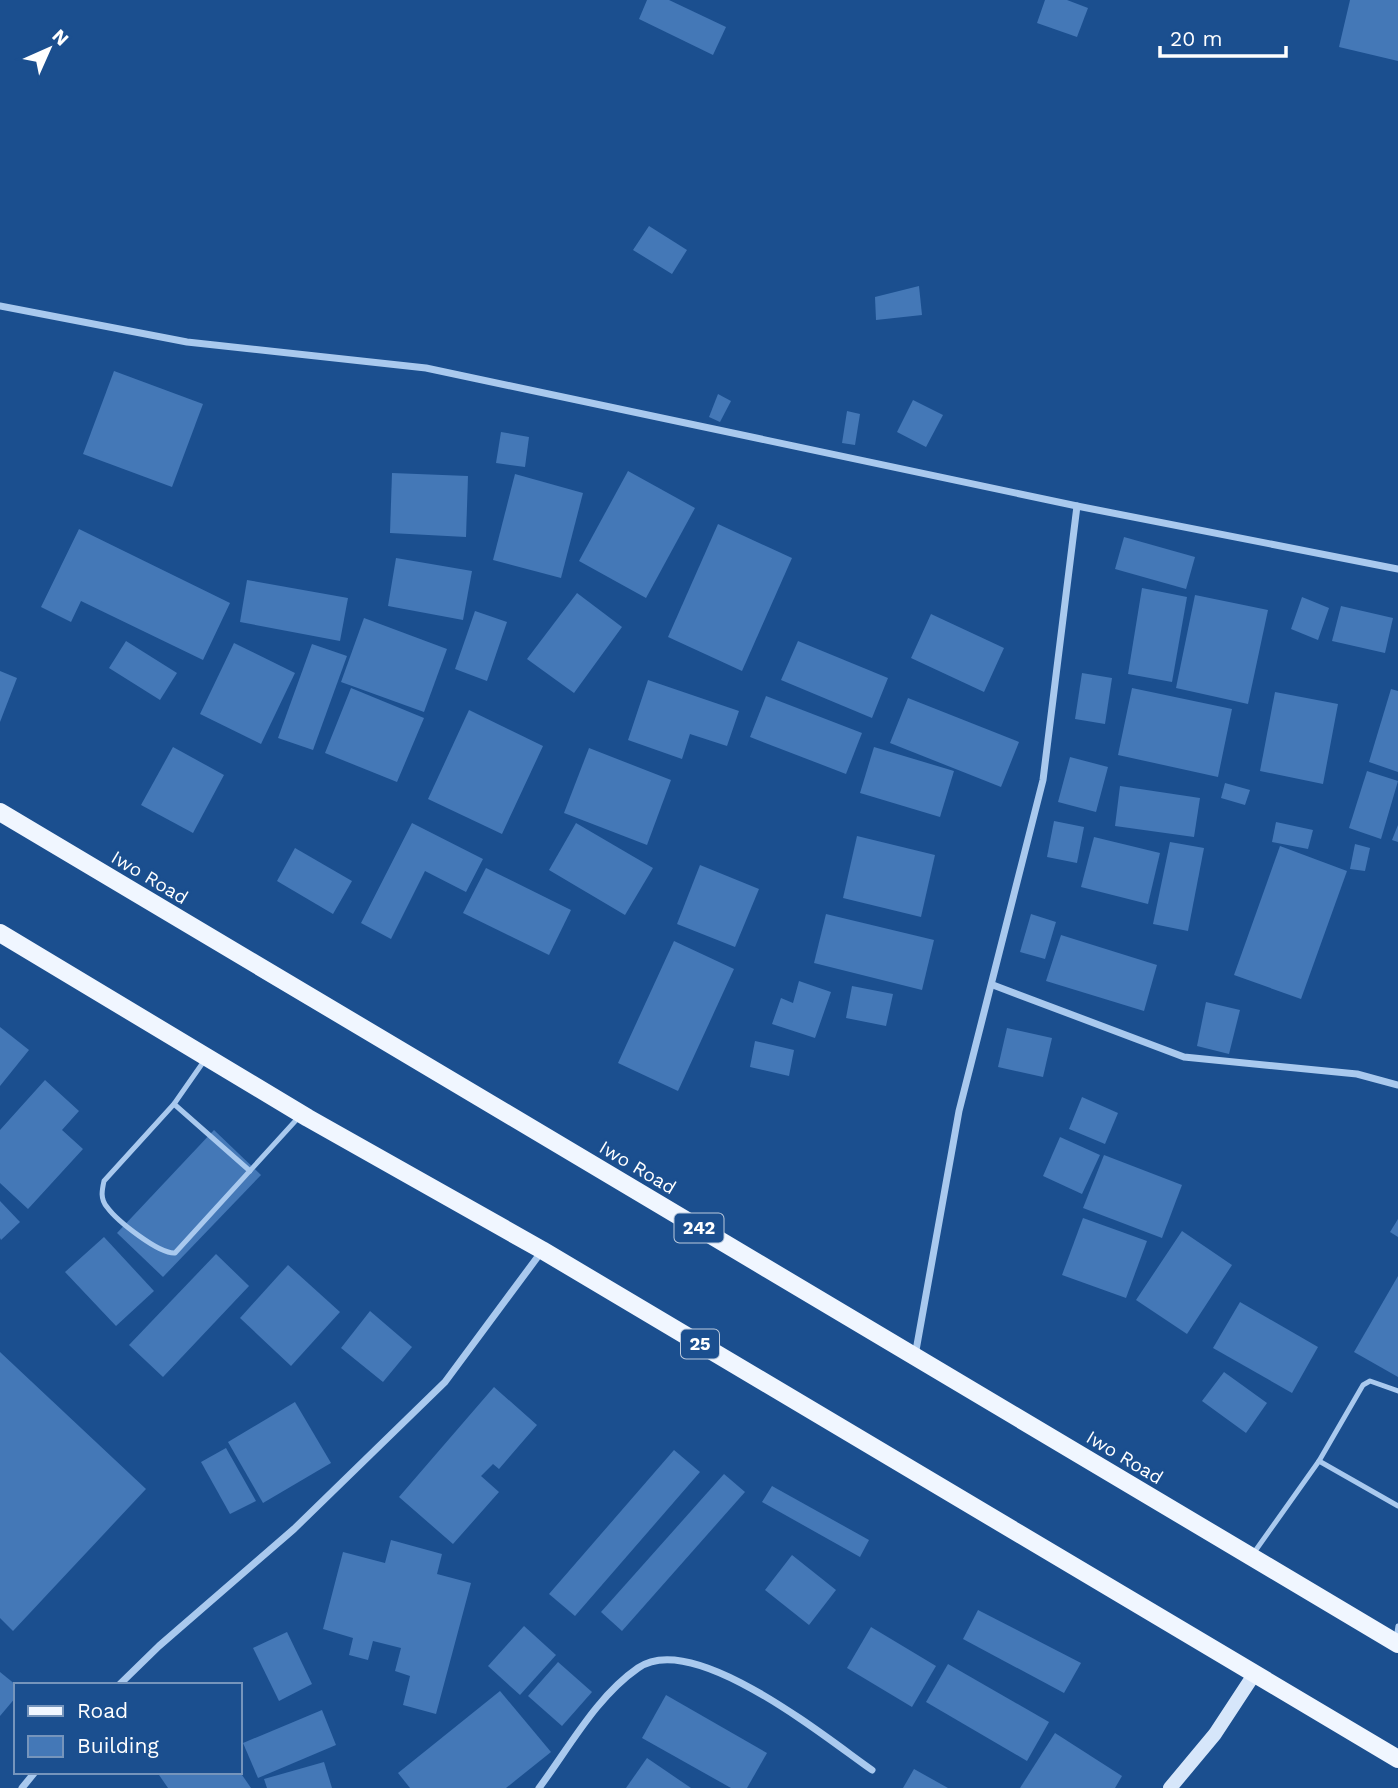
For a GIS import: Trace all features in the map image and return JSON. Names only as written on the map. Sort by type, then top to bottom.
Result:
[{"type":"main road","name":"Iwo Road","points":[[0,812],[1252,1557],[1397,1638]]},
{"type":"main road","name":"25","points":[[0,933],[308,1118],[542,1250],[1398,1759]]},
{"type":"street","points":[[0,306],[187,342],[426,368],[1077,506],[1398,569]]},
{"type":"street","points":[[915,1356],[959,1111],[1043,780],[1077,506]]},
{"type":"street","points":[[993,985],[1184,1057],[1357,1074],[1398,1085]]},
{"type":"street","points":[[121,1683],[159,1646],[294,1529],[445,1382],[542,1250]]},
{"type":"street","points":[[539,1788],[608,1695],[638,1668],[666,1658],[680,1659],[759,1690],[872,1770]]},
{"type":"street","points":[[1170,1788],[1215,1734],[1255,1673]]},
{"type":"street","points":[[22,1788],[33,1774]]},
{"type":"lane","points":[[204,1056],[204,1063],[174,1104],[104,1181],[101,1194],[106,1207],[158,1250],[175,1253],[296,1118],[308,1118]]},
{"type":"lane","points":[[174,1104],[250,1171]]},
{"type":"lane","points":[[1252,1557],[1320,1461],[1363,1385],[1370,1381],[1381,1382],[1398,1391]]},
{"type":"lane","points":[[1320,1461],[1398,1506]]},
{"type":"building","points":[[647,0],[669,0],[726,27],[713,55],[639,19]]},
{"type":"building","points":[[1045,0],[1067,0],[1088,8],[1077,37],[1037,23]]},
{"type":"building","points":[[1350,0],[1398,0],[1398,61],[1339,47]]},
{"type":"building","points":[[649,226],[687,250],[672,274],[633,250]]},
{"type":"building","points":[[919,286],[922,315],[876,320],[875,297]]},
{"type":"building","points":[[114,371],[203,404],[172,487],[83,454]]},
{"type":"building","points":[[718,394],[731,401],[720,422],[709,417]]},
{"type":"building","points":[[913,400],[943,415],[926,447],[897,432]]},
{"type":"building","points":[[847,411],[860,414],[855,445],[842,443]]},
{"type":"building","points":[[501,432],[529,437],[525,467],[496,463]]},
{"type":"building","points":[[628,471],[695,508],[646,598],[579,561]]},
{"type":"building","points":[[392,473],[468,476],[466,537],[390,533]]},
{"type":"building","points":[[515,474],[583,493],[561,578],[493,560]]},
{"type":"building","points":[[718,524],[792,558],[742,671],[668,637]]},
{"type":"building","points":[[79,529],[230,603],[203,660],[81,601],[71,622],[41,607]]},
{"type":"building","points":[[1124,537],[1195,557],[1186,589],[1115,569]]},
{"type":"building","points":[[396,558],[472,571],[463,620],[388,606]]},
{"type":"building","points":[[247,580],[348,598],[340,641],[240,622]]},
{"type":"building","points":[[1142,588],[1187,597],[1172,682],[1128,674]]},
{"type":"building","points":[[577,593],[622,627],[574,693],[527,659]]},
{"type":"building","points":[[1195,595],[1268,610],[1248,704],[1176,688]]},
{"type":"building","points":[[1302,597],[1329,608],[1318,640],[1291,629]]},
{"type":"building","points":[[1341,606],[1393,618],[1385,653],[1332,641]]},
{"type":"building","points":[[475,611],[507,622],[487,681],[455,669]]},
{"type":"building","points":[[931,614],[1004,648],[984,692],[911,658]]},
{"type":"building","points":[[364,618],[447,649],[424,712],[341,682]]},
{"type":"building","points":[[126,641],[177,673],[160,700],[109,668]]},
{"type":"building","points":[[798,641],[888,678],[872,718],[781,680]]},
{"type":"building","points":[[234,643],[295,673],[261,744],[200,714]]},
{"type":"building","points":[[312,644],[347,656],[313,750],[278,738]]},
{"type":"building","points":[[0,671],[17,678],[0,722]]},
{"type":"building","points":[[1082,673],[1112,678],[1105,724],[1075,719]]},
{"type":"building","points":[[648,680],[739,711],[727,746],[690,734],[682,759],[628,740]]},
{"type":"building","points":[[351,688],[424,718],[397,782],[325,753]]},
{"type":"building","points":[[1132,688],[1232,709],[1218,777],[1118,755]]},
{"type":"building","points":[[1391,689],[1398,691],[1398,772],[1369,762]]},
{"type":"building","points":[[1275,692],[1338,704],[1323,784],[1260,771]]},
{"type":"building","points":[[766,696],[862,733],[846,774],[750,737]]},
{"type":"building","points":[[908,698],[1019,742],[1001,787],[890,743]]},
{"type":"building","points":[[469,710],[543,746],[502,834],[428,799]]},
{"type":"building","points":[[173,747],[224,775],[193,833],[141,805]]},
{"type":"building","points":[[874,747],[954,771],[940,817],[860,793]]},
{"type":"building","points":[[589,748],[671,780],[647,845],[564,813]]},
{"type":"building","points":[[1070,757],[1108,767],[1096,812],[1058,802]]},
{"type":"building","points":[[1367,771],[1398,781],[1381,839],[1349,828]]},
{"type":"building","points":[[1225,783],[1250,790],[1245,805],[1221,798]]},
{"type":"building","points":[[1120,786],[1200,798],[1194,837],[1115,826]]},
{"type":"building","points":[[1054,821],[1084,827],[1077,863],[1047,857]]},
{"type":"building","points":[[1276,822],[1313,830],[1308,849],[1272,842]]},
{"type":"building","points":[[412,823],[483,859],[466,892],[425,871],[391,939],[361,923]]},
{"type":"building","points":[[576,823],[653,868],[625,915],[549,870]]},
{"type":"building","points":[[1398,825],[1398,842],[1392,840]]},
{"type":"building","points":[[857,836],[935,855],[921,917],[843,898]]},
{"type":"building","points":[[1094,837],[1160,853],[1148,904],[1081,887]]},
{"type":"building","points":[[1170,842],[1204,848],[1188,931],[1153,924]]},
{"type":"building","points":[[1355,844],[1370,848],[1365,871],[1350,869]]},
{"type":"building","points":[[1280,846],[1347,871],[1301,999],[1234,975]]},
{"type":"building","points":[[295,848],[352,881],[333,914],[277,881]]},
{"type":"building","points":[[700,865],[759,889],[735,947],[677,924]]},
{"type":"building","points":[[486,868],[571,910],[549,955],[463,913]]},
{"type":"building","points":[[826,914],[934,940],[922,990],[814,963]]},
{"type":"building","points":[[1031,914],[1056,922],[1045,959],[1020,952]]},
{"type":"building","points":[[1061,935],[1157,965],[1144,1011],[1046,981]]},
{"type":"building","points":[[674,941],[734,969],[678,1091],[618,1063]]},
{"type":"building","points":[[799,981],[831,992],[815,1038],[772,1024],[781,998],[793,1003]]},
{"type":"building","points":[[852,986],[893,994],[886,1026],[846,1018]]},
{"type":"building","points":[[1206,1002],[1240,1010],[1229,1054],[1197,1046]]},
{"type":"building","points":[[0,1027],[29,1050],[0,1086]]},
{"type":"building","points":[[1007,1028],[1052,1038],[1043,1077],[998,1067]]},
{"type":"building","points":[[755,1041],[794,1050],[789,1076],[750,1067]]},
{"type":"building","points":[[45,1080],[79,1111],[62,1130],[83,1149],[28,1209],[0,1183],[0,1130]]},
{"type":"building","points":[[1082,1097],[1118,1113],[1105,1144],[1069,1129]]},
{"type":"building","points":[[214,1130],[261,1175],[163,1277],[117,1233]]},
{"type":"building","points":[[1060,1137],[1100,1155],[1082,1194],[1043,1176]]},
{"type":"building","points":[[1104,1155],[1182,1185],[1162,1238],[1083,1208]]},
{"type":"building","points":[[0,1201],[20,1222],[1,1240],[0,1238]]},
{"type":"building","points":[[1083,1218],[1147,1241],[1126,1298],[1062,1275]]},
{"type":"building","points":[[1398,1219],[1398,1237],[1390,1232]]},
{"type":"building","points":[[1182,1231],[1232,1265],[1187,1334],[1136,1300]]},
{"type":"building","points":[[104,1237],[154,1291],[116,1326],[65,1272]]},
{"type":"building","points":[[216,1254],[249,1286],[163,1377],[129,1345]]},
{"type":"building","points":[[288,1265],[340,1312],[291,1366],[240,1318]]},
{"type":"building","points":[[1398,1276],[1398,1377],[1354,1352]]},
{"type":"building","points":[[1240,1302],[1318,1347],[1292,1393],[1213,1348]]},
{"type":"building","points":[[370,1311],[412,1347],[383,1382],[341,1348]]},
{"type":"building","points":[[0,1352],[146,1489],[13,1631],[0,1618]]},
{"type":"building","points":[[1224,1372],[1267,1403],[1246,1433],[1202,1401]]},
{"type":"building","points":[[494,1387],[537,1425],[499,1469],[493,1464],[481,1476],[499,1492],[453,1544],[399,1497]]},
{"type":"building","points":[[295,1402],[331,1463],[263,1503],[228,1442]]},
{"type":"building","points":[[226,1448],[256,1501],[230,1514],[201,1462]]},
{"type":"building","points":[[674,1450],[700,1472],[575,1616],[549,1594]]},
{"type":"building","points":[[724,1474],[745,1492],[622,1631],[601,1612]]},
{"type":"building","points":[[772,1486],[869,1540],[860,1557],[762,1502]]},
{"type":"building","points":[[391,1540],[442,1554],[437,1574],[471,1583],[436,1714],[403,1705],[410,1676],[395,1671],[401,1648],[373,1641],[368,1660],[349,1655],[353,1638],[323,1629],[343,1552],[385,1563]]},
{"type":"building","points":[[792,1555],[836,1590],[809,1625],[765,1590]]},
{"type":"building","points":[[978,1610],[1081,1663],[1064,1693],[963,1639]]},
{"type":"building","points":[[524,1626],[556,1655],[520,1695],[488,1666]]},
{"type":"building","points":[[871,1627],[936,1666],[912,1707],[847,1668]]},
{"type":"building","points":[[287,1632],[312,1684],[279,1701],[253,1648]]},
{"type":"building","points":[[558,1662],[592,1692],[562,1726],[528,1696]]},
{"type":"building","points":[[948,1664],[1049,1722],[1027,1761],[926,1702]]},
{"type":"building","points":[[0,1672],[14,1683],[14,1699],[0,1716]]},
{"type":"building","points":[[500,1691],[551,1752],[506,1788],[410,1788],[398,1773]]},
{"type":"building","points":[[666,1695],[767,1753],[747,1788],[731,1788],[642,1738]]},
{"type":"building","points":[[322,1710],[336,1745],[258,1778],[243,1743]]},
{"type":"building","points":[[1055,1733],[1122,1776],[1115,1788],[1020,1788]]},
{"type":"building","points":[[647,1758],[691,1788],[626,1788]]},
{"type":"building","points":[[324,1762],[332,1788],[267,1788],[264,1779]]},
{"type":"building","points":[[914,1769],[948,1788],[903,1788]]},
{"type":"building","points":[[158,1774],[241,1774],[251,1788],[168,1788]]}]
